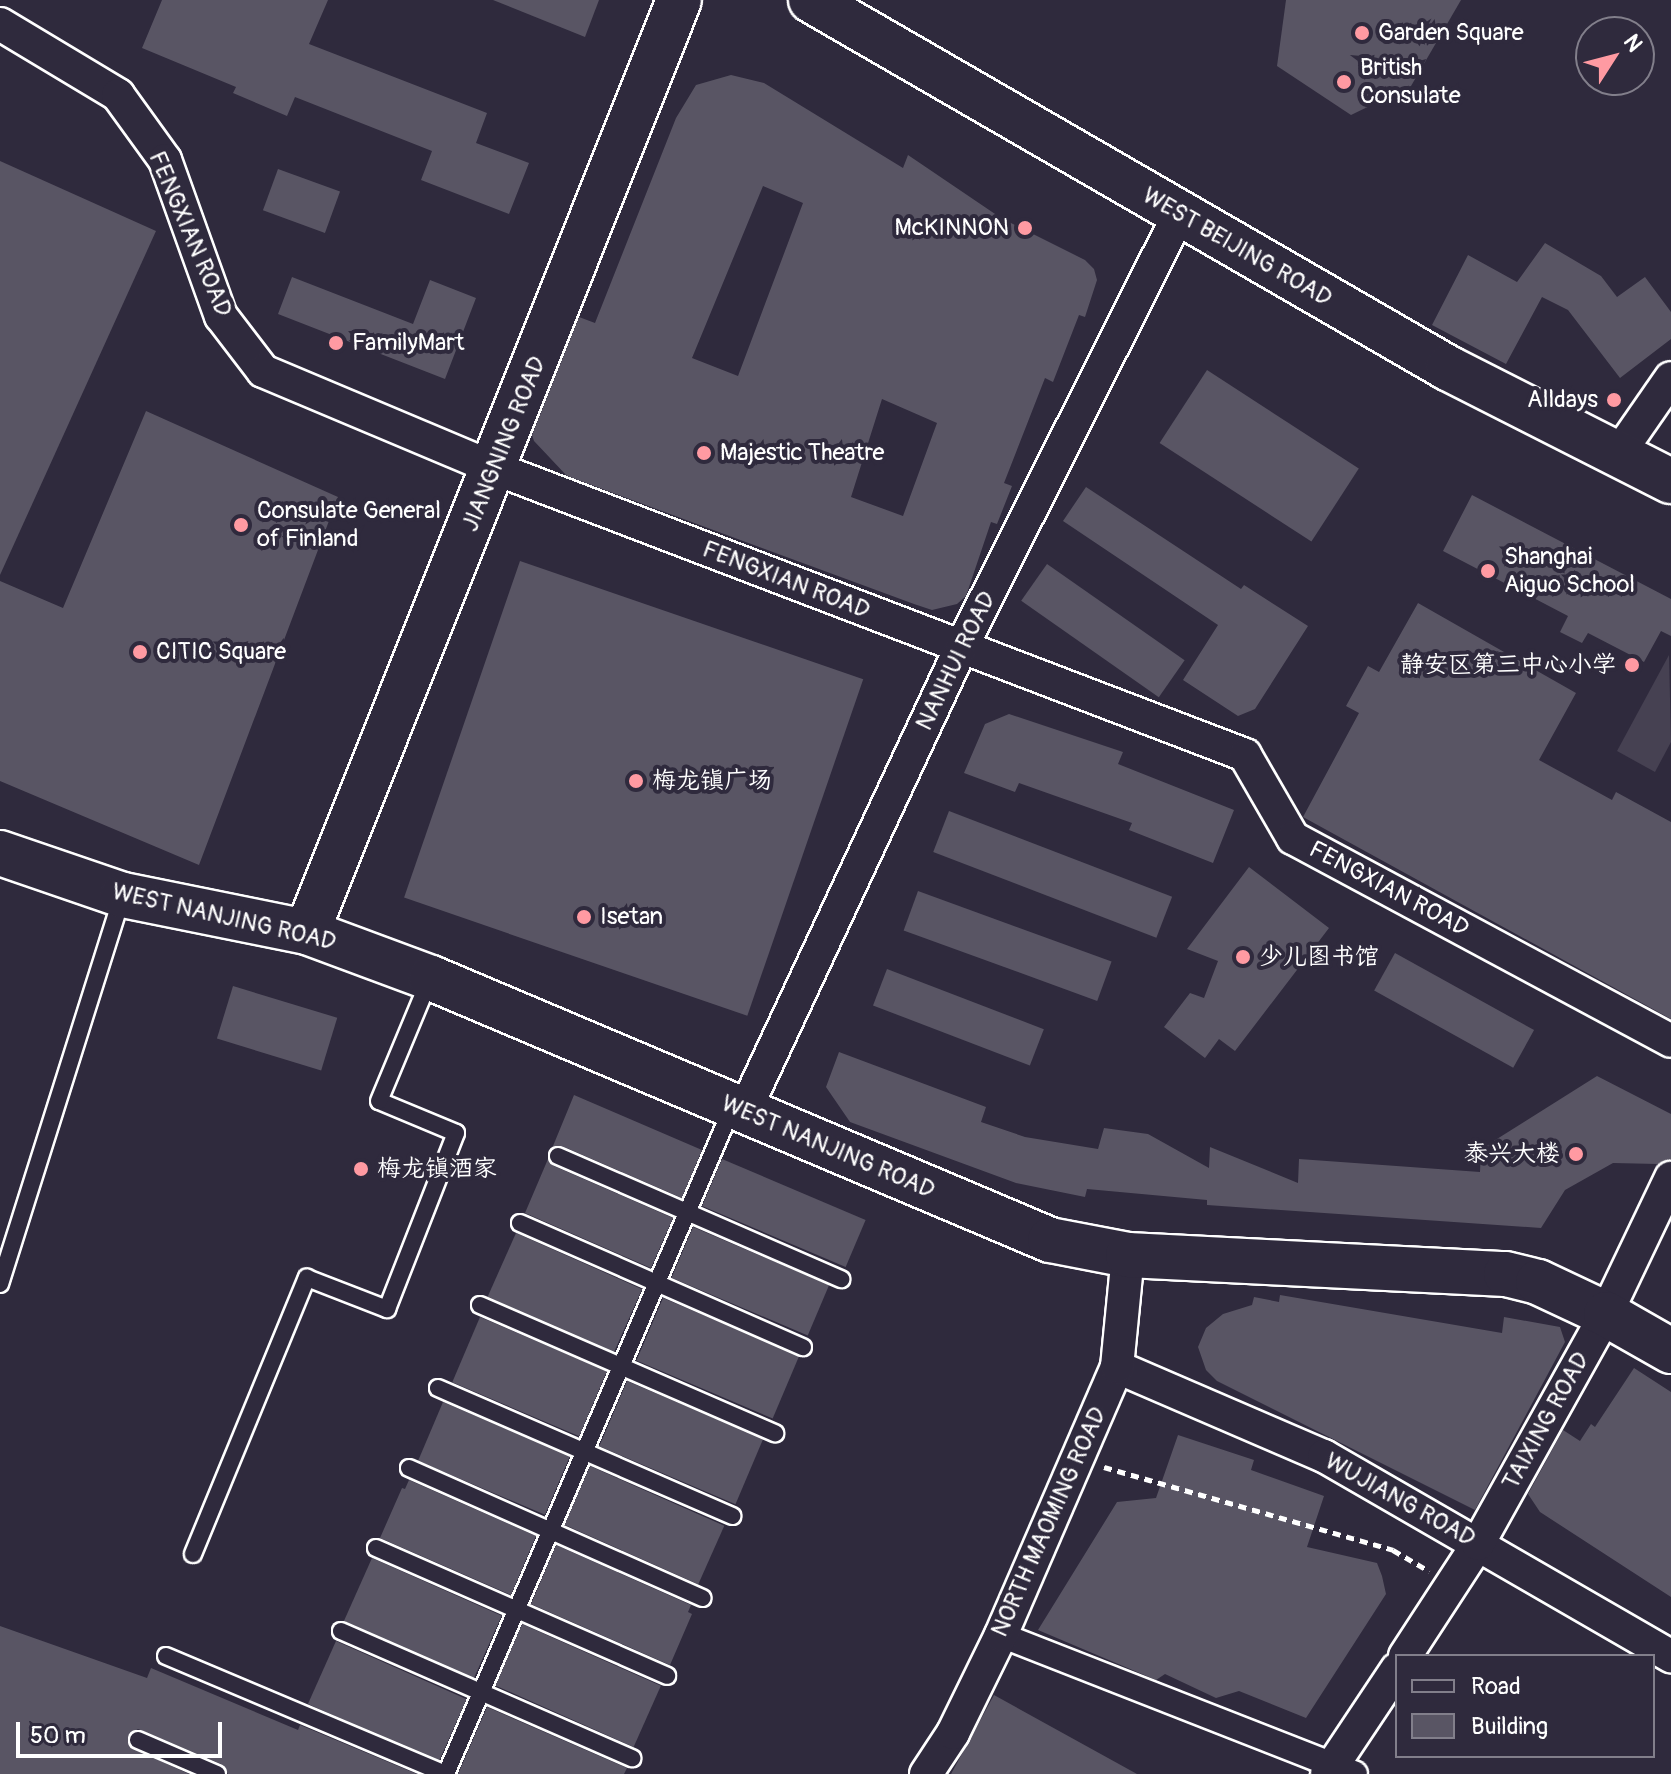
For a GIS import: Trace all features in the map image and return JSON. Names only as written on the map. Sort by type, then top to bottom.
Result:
[{"type":"main road","name":"JIANGNING ROAD","points":[[307,932],[679,0]]},
{"type":"main road","name":"WEST BEIJING ROAD","points":[[811,0],[1448,368],[1671,481]]},
{"type":"main road","name":"WEST NANJING ROAD","points":[[0,853],[123,895],[307,932],[431,978],[1050,1240],[1128,1255],[1506,1274],[1538,1282],[1606,1314],[1671,1351]]},
{"type":"street","name":"FENGXIAN ROAD","points":[[0,24],[118,95],[165,160],[221,316],[263,371],[494,468],[1245,755],[1293,838],[1671,1041]]},
{"type":"street","name":"NANHUI ROAD","points":[[738,1110],[961,648],[1179,215]]},
{"type":"street","points":[[1619,453],[1671,378]]},
{"type":"street","name":"TAIXING ROAD","points":[[1406,1654],[1478,1544],[1606,1314],[1671,1178]]},
{"type":"street","name":"NORTH MAOMING ROAD","points":[[926,1774],[953,1733],[1001,1635],[1117,1367],[1128,1255]]},
{"type":"street","name":"WUJIANG ROAD","points":[[1117,1367],[1324,1456],[1671,1656]]},
{"type":"street","points":[[1001,1635],[1338,1771],[1395,1672]]},
{"type":"lane","points":[[0,1284],[123,895]]},
{"type":"lane","points":[[193,1554],[307,1278],[387,1309],[456,1133],[379,1101],[431,978]]},
{"type":"lane","points":[[166,1656],[445,1774],[687,1213],[738,1110]]},
{"type":"lane","points":[[558,1156],[841,1279]]},
{"type":"lane","points":[[520,1223],[803,1347]]},
{"type":"lane","points":[[480,1305],[775,1433]]},
{"type":"lane","points":[[438,1388],[732,1516]]},
{"type":"lane","points":[[409,1468],[702,1598]]},
{"type":"lane","points":[[376,1548],[667,1676]]},
{"type":"lane","points":[[341,1631],[632,1758]]},
{"type":"lane","points":[[138,1740],[217,1774]]},
{"type":"path","points":[[1077,1459],[1393,1550],[1452,1586]]},
{"type":"shaded area","points":[[1669,655],[1671,742],[1655,772],[1617,751]]},
{"type":"building","points":[[162,0],[328,0],[309,44],[487,113],[476,143],[529,163],[509,214],[421,180],[432,151],[295,97],[287,116],[233,93],[236,87],[142,48]]},
{"type":"building","points":[[493,0],[599,0],[585,37]]},
{"type":"building","name":"Garden Square","points":[[1286,0],[1461,0],[1411,86],[1351,115],[1277,66]]},
{"type":"building","points":[[731,75],[764,83],[903,168],[908,155],[1001,218],[1085,260],[1094,269],[1097,280],[1085,317],[1079,315],[1053,382],[1045,378],[1004,483],[1012,486],[997,524],[991,522],[966,596],[957,604],[932,610],[567,476],[534,441],[532,435],[579,317],[595,323],[676,118],[696,85]],"holes":[[[763,186],[803,203],[738,376],[692,358]],[[882,399],[937,423],[903,516],[851,497]]]},
{"type":"building","points":[[0,161],[156,231],[0,575]]},
{"type":"building","points":[[278,169],[340,192],[325,233],[263,210]]},
{"type":"building","points":[[1545,243],[1601,276],[1617,297],[1645,277],[1671,312],[1671,339],[1620,378],[1568,310],[1542,297],[1506,364],[1432,325],[1468,255],[1517,282]]},
{"type":"building","points":[[292,277],[413,324],[430,280],[476,298],[445,379],[278,314]]},
{"type":"building","points":[[1207,370],[1359,469],[1311,542],[1160,443]]},
{"type":"building","name":"CITIC Square","points":[[146,411],[338,497],[199,865],[0,781],[0,581],[63,608]]},
{"type":"building","points":[[1086,487],[1241,589],[1244,585],[1308,626],[1255,709],[1238,716],[1183,680],[1218,625],[1063,521]]},
{"type":"building","points":[[1472,495],[1671,599],[1671,636],[1661,631],[1644,662],[1588,633],[1582,643],[1560,632],[1568,616],[1443,551]]},
{"type":"building","name":"梅龙镇广场","points":[[520,561],[863,679],[747,1016],[404,898]]},
{"type":"building","points":[[1047,564],[1185,660],[1159,697],[1021,601]]},
{"type":"building","points":[[1418,603],[1576,693],[1539,760],[1612,800],[1616,792],[1671,822],[1671,1019],[1303,817],[1359,713],[1346,706],[1368,666],[1379,672]]},
{"type":"building","points":[[1009,714],[1123,752],[1118,764],[1234,810],[1213,863],[1129,830],[1132,823],[1019,783],[1015,792],[964,773],[985,724]]},
{"type":"building","points":[[949,811],[1172,897],[1156,938],[933,852]]},
{"type":"building","name":"少儿图书馆","points":[[1249,867],[1329,928],[1235,1051],[1219,1039],[1205,1058],[1164,1027],[1190,993],[1204,998],[1218,961],[1187,949]]},
{"type":"building","points":[[918,891],[1112,961],[1097,1001],[904,930]]},
{"type":"building","points":[[1395,953],[1534,1030],[1513,1068],[1374,991]]},
{"type":"building","points":[[887,969],[1044,1029],[1030,1066],[873,1005]]},
{"type":"building","points":[[233,986],[337,1018],[321,1070],[217,1039]]},
{"type":"building","points":[[839,1052],[986,1107],[981,1122],[1025,1137],[1098,1149],[1104,1128],[1148,1134],[1209,1168],[1210,1147],[1298,1183],[1299,1159],[1480,1172],[1481,1149],[1597,1076],[1671,1114],[1671,1159],[1658,1164],[1613,1163],[1565,1190],[1541,1228],[1207,1205],[1207,1200],[1087,1189],[1085,1197],[1016,1183],[850,1122],[826,1087]]},
{"type":"building","points":[[574,1095],[702,1150],[682,1198],[562,1146],[553,1146]]},
{"type":"building","points":[[548,1159],[554,1166],[673,1218],[651,1268],[525,1213]]},
{"type":"building","points":[[722,1159],[866,1220],[846,1267],[702,1206]]},
{"type":"building","points":[[693,1227],[829,1285],[808,1335],[672,1278]]},
{"type":"building","points":[[516,1233],[642,1289],[614,1353],[488,1297]]},
{"type":"building","points":[[1280,1295],[1502,1333],[1504,1317],[1560,1327],[1565,1342],[1475,1510],[1217,1381],[1206,1370],[1198,1347],[1206,1328],[1223,1314],[1252,1305],[1254,1297],[1279,1302]]},
{"type":"building","points":[[663,1298],[799,1356],[773,1418],[636,1361]]},
{"type":"building","points":[[480,1317],[607,1371],[579,1436],[452,1382]]},
{"type":"building","points":[[1634,1368],[1671,1392],[1671,1597],[1540,1512],[1528,1494],[1563,1430],[1580,1441],[1591,1424],[1595,1427]]},
{"type":"building","points":[[627,1381],[763,1439],[735,1504],[599,1446]]},
{"type":"building","points":[[443,1402],[570,1456],[545,1515],[418,1461]]},
{"type":"building","points":[[1178,1435],[1254,1460],[1251,1470],[1324,1496],[1307,1547],[1377,1563],[1386,1594],[1306,1718],[1239,1691],[1216,1698],[1165,1674],[1156,1680],[1038,1630],[1117,1502],[1156,1498]]},
{"type":"building","points":[[590,1466],[724,1526],[698,1584],[564,1524]]},
{"type":"building","points":[[409,1480],[536,1536],[511,1595],[380,1538],[402,1488],[405,1489]]},
{"type":"building","points":[[556,1545],[691,1605],[688,1612],[692,1614],[670,1665],[531,1604]]},
{"type":"building","points":[[372,1558],[502,1616],[474,1679],[344,1621]]},
{"type":"building","points":[[522,1624],[661,1686],[634,1747],[495,1685]]},
{"type":"building","points":[[0,1626],[147,1678],[151,1668],[298,1730],[300,1725],[417,1774],[228,1774],[221,1764],[138,1729],[128,1736],[130,1747],[189,1774],[0,1774]]},
{"type":"building","points":[[336,1641],[467,1699],[439,1762],[308,1704]]},
{"type":"building","points":[[994,1695],[1137,1774],[951,1774]]},
{"type":"building","points":[[487,1707],[627,1768],[624,1774],[458,1774]]},
{"type":"place","name":"Garden Square","points":[[1362,33]]},
{"type":"place","name":"British Consulate","points":[[1344,82]]},
{"type":"place","name":"McKINNON","points":[[1025,228]]},
{"type":"place","name":"FamilyMart","points":[[336,343]]},
{"type":"place","name":"Alldays","points":[[1614,400]]},
{"type":"place","name":"Majestic Theatre","points":[[704,453]]},
{"type":"place","name":"Consulate General of Finland","points":[[241,525]]},
{"type":"place","name":"Shanghai Aiguo School","points":[[1488,571]]},
{"type":"place","name":"CITIC Square","points":[[140,652]]},
{"type":"place","name":"静安区第三中心小学","points":[[1632,665]]},
{"type":"place","name":"梅龙镇广场","points":[[636,781]]},
{"type":"place","name":"Isetan","points":[[584,917]]},
{"type":"place","name":"少儿图书馆","points":[[1243,957]]},
{"type":"place","name":"泰兴大楼","points":[[1576,1154]]},
{"type":"place","name":"梅龙镇酒家","points":[[361,1169]]}]
